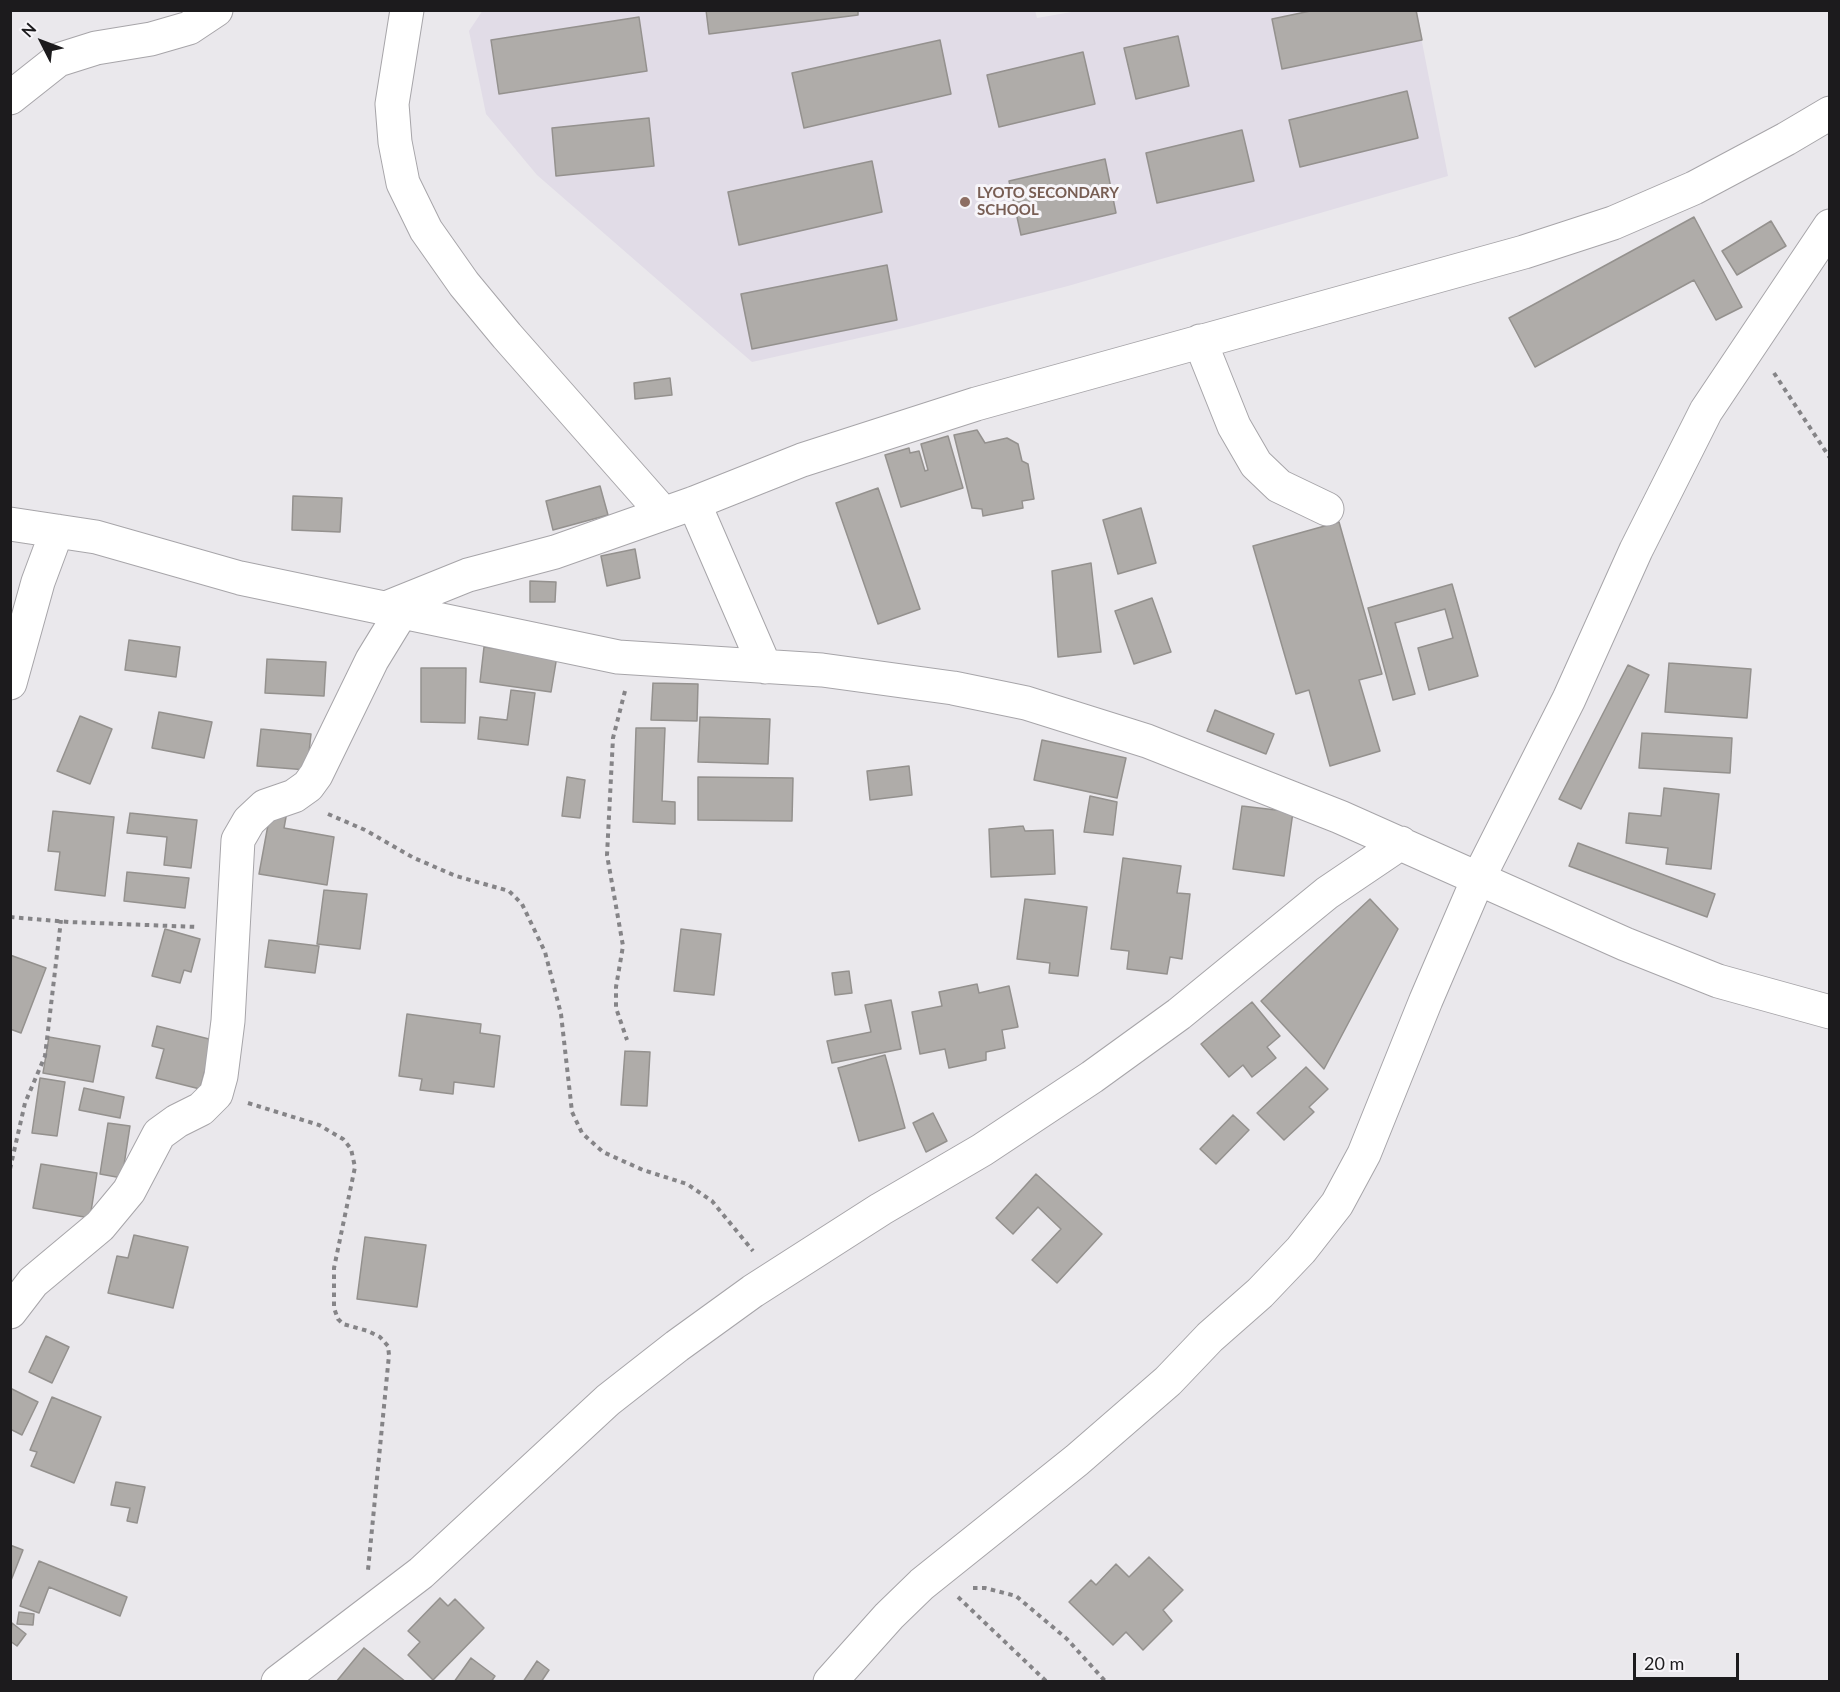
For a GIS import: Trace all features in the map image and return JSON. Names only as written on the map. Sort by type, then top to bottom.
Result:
[{"type":"street","points":[[10,98],[58,60],[96,48],[151,39],[179,31],[216,10]]},
{"type":"street","points":[[407,10],[392,105],[395,142],[403,183],[426,230],[464,284],[507,336],[678,508],[765,666]]},
{"type":"street","points":[[10,1312],[33,1282],[100,1226],[129,1191],[159,1134],[177,1121],[201,1109],[216,1094],[221,1076],[228,1021],[238,840],[249,820],[265,806],[294,796],[308,786],[316,775],[394,609],[468,574],[555,552],[802,460],[886,432],[1200,341],[1512,255],[1614,223],[1694,188],[1786,140],[1830,113]]},
{"type":"street","points":[[830,1682],[889,1616],[935,1586],[1168,1381],[1210,1337],[1260,1293],[1301,1250],[1330,1214],[1364,1154],[1478,879],[1569,699],[1636,550],[1706,411],[1830,226]]},
{"type":"street","points":[[1200,341],[1234,426],[1256,464],[1279,486],[1327,509]]},
{"type":"street","points":[[10,524],[96,537],[240,578],[632,658],[765,666],[885,678],[1026,703],[1147,741],[1401,843],[1478,879],[1718,981],[1830,1012]]},
{"type":"street","points":[[10,683],[38,582],[57,531]]},
{"type":"street","points":[[278,1682],[421,1573],[608,1400],[774,1278],[881,1209],[982,1150],[1092,1077],[1179,1014],[1327,893],[1401,843]]},
{"type":"path","points":[[1752,340],[1830,458]]},
{"type":"path","points":[[627,1040],[616,1008],[616,987],[623,946],[607,855],[613,738],[632,658]]},
{"type":"path","points":[[294,796],[414,858],[456,876],[509,891],[522,904],[545,952],[561,1014],[572,1112],[582,1133],[603,1152],[643,1170],[687,1184],[712,1201],[774,1278]]},
{"type":"path","points":[[10,917],[69,922],[234,928]]},
{"type":"path","points":[[10,1169],[25,1103],[45,1056],[61,920]]},
{"type":"path","points":[[216,1094],[294,1115],[319,1125],[343,1139],[351,1149],[355,1167],[334,1268],[334,1308],[338,1319],[343,1324],[380,1337],[388,1346],[389,1355],[364,1618]]},
{"type":"path","points":[[935,1586],[1047,1682]]},
{"type":"path","points":[[935,1586],[986,1588],[1016,1596],[1060,1632],[1106,1682]]},
{"type":"shaded area","name":"LYOTO SECONDARY SCHOOL","points":[[483,10],[1035,10],[1037,18],[1083,10],[1416,11],[1448,176],[1068,286],[908,327],[752,362],[537,175],[486,114],[469,31]]},
{"type":"building","points":[[706,10],[858,10],[858,15],[709,34]]},
{"type":"building","points":[[1315,10],[1416,10],[1422,40],[1282,69],[1272,19]]},
{"type":"building","points":[[639,17],[647,71],[499,94],[491,40]]},
{"type":"building","points":[[1178,36],[1189,86],[1136,99],[1124,48]]},
{"type":"building","points":[[940,40],[951,94],[804,128],[792,73]]},
{"type":"building","points":[[1083,52],[1095,104],[999,127],[987,75]]},
{"type":"building","points":[[1407,91],[1418,138],[1300,167],[1289,120]]},
{"type":"building","points":[[649,118],[654,166],[556,176],[552,128]]},
{"type":"building","points":[[1242,130],[1254,181],[1157,203],[1146,153]]},
{"type":"building","points":[[1105,159],[1116,213],[1021,235],[1009,181]]},
{"type":"building","points":[[872,161],[882,212],[739,245],[728,192]]},
{"type":"building","points":[[1694,217],[1742,307],[1716,320],[1694,280],[1535,367],[1509,318]]},
{"type":"building","points":[[1771,221],[1786,246],[1737,275],[1722,251]]},
{"type":"building","points":[[887,265],[897,320],[752,349],[741,294]]},
{"type":"building","points":[[670,378],[672,395],[635,399],[634,383]]},
{"type":"building","points":[[977,430],[985,443],[1007,438],[1018,444],[1022,461],[1028,464],[1034,499],[1022,501],[1023,508],[983,516],[982,509],[972,508],[954,435]]},
{"type":"building","points":[[948,436],[963,488],[901,507],[885,455],[909,448],[910,453],[919,451],[925,471],[928,470],[921,444]]},
{"type":"building","points":[[600,486],[608,515],[553,530],[546,501]]},
{"type":"building","points":[[878,488],[920,609],[878,624],[836,503]]},
{"type":"building","points":[[293,496],[342,498],[340,532],[292,530]]},
{"type":"building","points":[[1141,508],[1156,563],[1118,574],[1103,520]]},
{"type":"building","points":[[1339,522],[1382,674],[1359,680],[1380,751],[1330,766],[1309,690],[1296,694],[1253,546]]},
{"type":"building","points":[[635,549],[640,578],[607,586],[601,556]]},
{"type":"building","points":[[1091,563],[1101,652],[1058,657],[1052,571]]},
{"type":"building","points":[[530,581],[556,582],[555,602],[530,602]]},
{"type":"building","points":[[1452,584],[1478,676],[1429,690],[1418,648],[1453,638],[1445,609],[1395,623],[1415,694],[1393,700],[1368,608]]},
{"type":"building","points":[[1152,598],[1171,652],[1134,664],[1115,611]]},
{"type":"building","points":[[129,640],[180,647],[176,677],[125,670]]},
{"type":"building","points":[[484,647],[557,656],[551,692],[480,682]]},
{"type":"building","points":[[267,659],[326,662],[324,696],[265,693]]},
{"type":"building","points":[[1669,663],[1751,669],[1747,718],[1665,712]]},
{"type":"building","points":[[1628,665],[1649,675],[1581,809],[1559,799]]},
{"type":"building","points":[[421,668],[466,668],[465,723],[421,722]]},
{"type":"building","points":[[653,683],[698,684],[697,721],[651,720]]},
{"type":"building","points":[[511,690],[535,693],[528,745],[478,739],[480,717],[507,720]]},
{"type":"building","points":[[1215,710],[1274,734],[1266,754],[1207,731]]},
{"type":"building","points":[[159,712],[212,722],[204,758],[152,748]]},
{"type":"building","points":[[80,716],[112,729],[90,784],[57,771]]},
{"type":"building","points":[[700,717],[770,719],[768,764],[698,762]]},
{"type":"building","points":[[636,728],[665,728],[662,801],[675,802],[675,824],[633,822]]},
{"type":"building","points":[[261,729],[311,734],[307,770],[257,766]]},
{"type":"building","points":[[1642,733],[1732,738],[1730,773],[1639,768]]},
{"type":"building","points":[[1042,740],[1126,758],[1117,798],[1034,780]]},
{"type":"building","points":[[909,766],[912,795],[870,800],[867,771]]},
{"type":"building","points":[[567,777],[585,780],[580,818],[562,816]]},
{"type":"building","points":[[698,777],[793,778],[792,821],[698,820]]},
{"type":"building","points":[[1664,788],[1719,794],[1711,869],[1666,864],[1668,848],[1626,843],[1629,813],[1661,816]]},
{"type":"building","points":[[1090,796],[1117,802],[1113,835],[1084,832]]},
{"type":"building","points":[[1242,806],[1293,812],[1284,876],[1233,869]]},
{"type":"building","points":[[53,811],[114,817],[105,896],[55,890],[60,852],[48,851]]},
{"type":"building","points":[[130,813],[197,820],[191,868],[164,865],[167,837],[127,833]]},
{"type":"building","points":[[270,814],[286,817],[284,828],[334,837],[327,885],[259,874]]},
{"type":"building","points":[[1023,826],[1025,831],[1053,830],[1055,874],[991,877],[989,829]]},
{"type":"building","points":[[1578,843],[1715,894],[1707,917],[1569,866]]},
{"type":"building","points":[[1123,858],[1181,866],[1177,893],[1190,894],[1182,959],[1170,957],[1167,974],[1127,969],[1129,951],[1111,949]]},
{"type":"building","points":[[127,872],[189,878],[185,908],[124,901]]},
{"type":"building","points":[[324,890],[367,894],[360,949],[317,944]]},
{"type":"building","points":[[1025,899],[1087,907],[1078,976],[1049,973],[1050,963],[1017,959]]},
{"type":"building","points":[[1370,899],[1398,929],[1324,1069],[1261,1001]]},
{"type":"building","points":[[165,929],[200,939],[191,972],[184,970],[180,983],[152,976]]},
{"type":"building","points":[[681,929],[721,934],[714,995],[674,991]]},
{"type":"building","points":[[269,940],[319,946],[315,973],[265,967]]},
{"type":"building","points":[[10,955],[46,968],[21,1033],[10,1029]]},
{"type":"building","points":[[849,971],[852,993],[835,995],[832,973]]},
{"type":"building","points":[[977,984],[979,993],[1009,986],[1018,1027],[1002,1030],[1005,1048],[986,1052],[986,1060],[949,1068],[945,1049],[920,1054],[912,1012],[942,1006],[939,992]]},
{"type":"building","points":[[891,1000],[901,1049],[832,1063],[827,1041],[871,1032],[865,1005]]},
{"type":"building","points":[[1252,1002],[1280,1036],[1267,1047],[1276,1058],[1252,1077],[1243,1065],[1229,1077],[1201,1044]]},
{"type":"building","points":[[407,1014],[481,1024],[480,1033],[500,1036],[494,1087],[454,1082],[453,1094],[420,1090],[422,1079],[399,1076]]},
{"type":"building","points":[[157,1026],[213,1040],[200,1089],[156,1078],[164,1049],[152,1046]]},
{"type":"building","points":[[49,1037],[100,1046],[93,1082],[43,1073]]},
{"type":"building","points":[[625,1051],[650,1052],[647,1106],[621,1105]]},
{"type":"building","points":[[885,1055],[905,1128],[859,1141],[838,1068]]},
{"type":"building","points":[[1306,1067],[1328,1089],[1309,1107],[1314,1112],[1284,1140],[1257,1113]]},
{"type":"building","points":[[40,1078],[65,1082],[57,1136],[32,1133]]},
{"type":"building","points":[[84,1088],[124,1097],[120,1118],[79,1110]]},
{"type":"building","points":[[933,1113],[947,1141],[926,1152],[913,1123]]},
{"type":"building","points":[[1233,1115],[1249,1130],[1216,1164],[1200,1149]]},
{"type":"building","points":[[108,1123],[130,1126],[122,1178],[100,1174]]},
{"type":"building","points":[[41,1164],[97,1173],[90,1218],[33,1208]]},
{"type":"building","points":[[1036,1174],[1102,1234],[1057,1283],[1032,1260],[1061,1229],[1038,1207],[1013,1234],[996,1218]]},
{"type":"building","points":[[134,1235],[188,1247],[173,1308],[108,1293],[117,1256],[128,1258]]},
{"type":"building","points":[[365,1237],[426,1245],[417,1307],[357,1299]]},
{"type":"building","points":[[46,1336],[69,1347],[52,1383],[29,1372]]},
{"type":"building","points":[[10,1388],[38,1402],[22,1435],[10,1429]]},
{"type":"building","points":[[52,1397],[101,1417],[74,1483],[31,1466],[37,1452],[30,1450]]},
{"type":"building","points":[[116,1482],[145,1487],[137,1523],[127,1521],[130,1508],[111,1505]]},
{"type":"building","points":[[10,1545],[23,1550],[10,1583]]},
{"type":"building","points":[[1149,1557],[1183,1590],[1163,1610],[1172,1621],[1143,1650],[1126,1632],[1113,1645],[1069,1602],[1091,1580],[1096,1585],[1116,1564],[1129,1577]]},
{"type":"building","points":[[39,1561],[127,1597],[120,1616],[49,1587],[39,1613],[20,1606]]},
{"type":"building","points":[[440,1598],[448,1606],[455,1599],[484,1628],[433,1680],[408,1655],[420,1642],[408,1631]]},
{"type":"building","points":[[19,1612],[34,1614],[33,1625],[17,1624]]},
{"type":"building","points":[[12,1623],[26,1634],[17,1646],[10,1641]]},
{"type":"building","points":[[364,1648],[406,1682],[336,1682]]},
{"type":"building","points":[[471,1658],[495,1676],[491,1682],[454,1682]]},
{"type":"building","points":[[537,1661],[549,1670],[541,1682],[523,1682]]},
{"type":"place","name":"LYOTO SECONDARY SCHOOL","points":[[965,202]]}]
